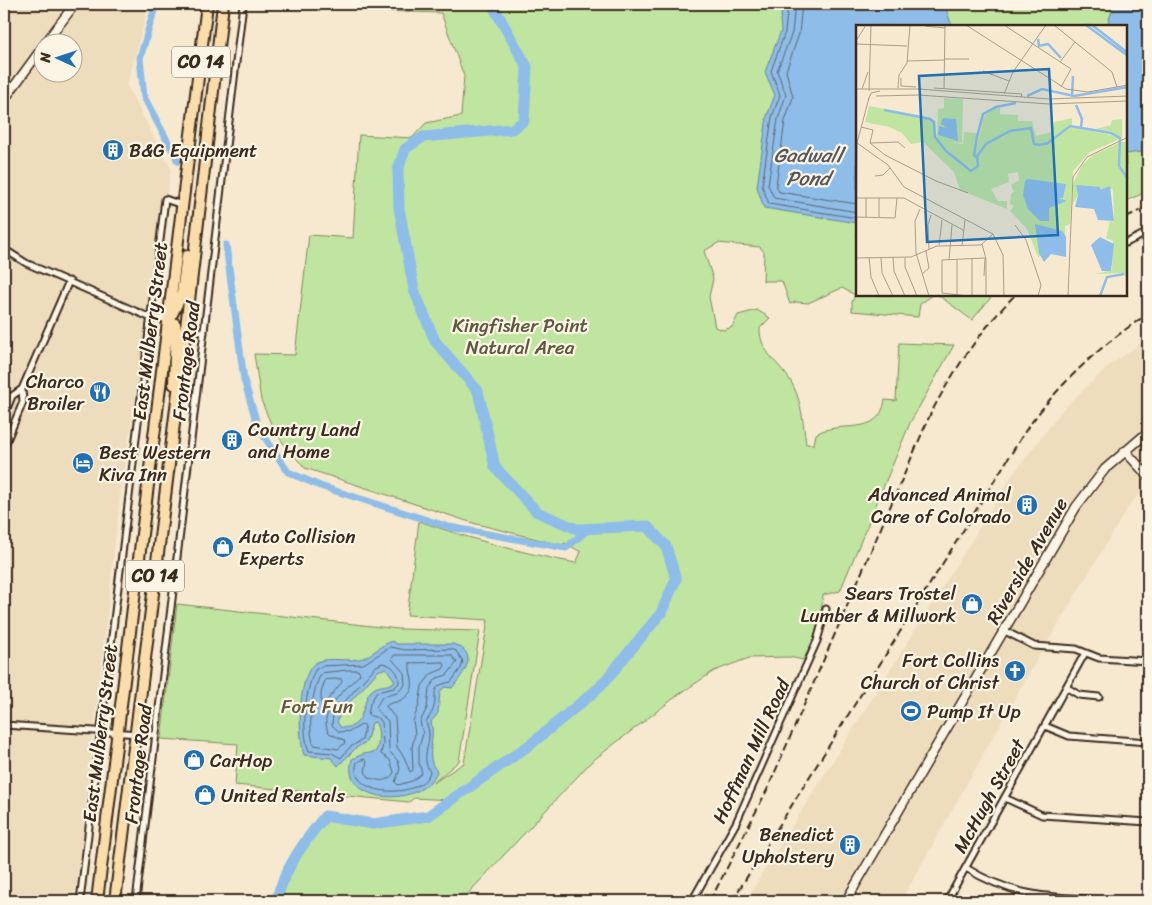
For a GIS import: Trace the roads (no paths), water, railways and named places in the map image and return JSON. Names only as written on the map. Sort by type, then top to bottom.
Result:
[{"type":"highway","name":"East Mulberry Street","points":[[98,901],[207,4]]},
{"type":"highway","name":"East Mulberry Street","points":[[115,901],[186,327],[223,4]]},
{"type":"highway","points":[[175,418],[173,373],[176,329],[175,324],[169,319],[182,294],[196,187],[211,113]]},
{"type":"main road","points":[[53,32],[74,4]]},
{"type":"main road","points":[[4,100],[32,62]]},
{"type":"main road","name":"Riverside Avenue","points":[[846,901],[1082,499],[1105,469],[1148,432]]},
{"type":"main road","points":[[1125,451],[1148,476]]},
{"type":"street","name":"Frontage Road","points":[[136,901],[243,4]]},
{"type":"street","points":[[80,901],[165,200],[183,206]]},
{"type":"street","points":[[1127,242],[1148,232]]},
{"type":"street","points":[[4,249],[26,263],[151,318],[169,319]]},
{"type":"street","points":[[4,447],[23,402],[22,389],[69,281]]},
{"type":"street","points":[[186,327],[204,333]]},
{"type":"street","points":[[4,416],[12,396],[22,389]]},
{"type":"street","name":"Hoffman Mill Road","points":[[692,901],[736,823],[817,642],[826,609]]},
{"type":"street","points":[[1005,631],[1034,646],[1076,649],[1099,658],[1148,661]]},
{"type":"street","name":"McHugh Street","points":[[947,901],[1085,653]]},
{"type":"street","points":[[1066,687],[1078,695],[1099,697]]},
{"type":"street","points":[[4,725],[155,736]]},
{"type":"street","points":[[1045,726],[1069,736],[1148,742]]},
{"type":"street","points":[[1005,798],[1034,812],[1048,816],[1148,822]]},
{"type":"street","points":[[966,868],[994,884],[1024,894],[1125,901]]},
{"type":"water","name":"Gadwall Pond","points":[[784,4],[944,4],[952,25],[856,25],[856,223],[764,208],[757,187],[767,116],[775,95],[765,72],[781,31],[780,20]]},
{"type":"water","points":[[1114,4],[1148,4],[1148,151],[1127,154],[1127,25],[1107,25]]},
{"type":"water","points":[[393,641],[397,644],[453,644],[461,648],[468,658],[465,670],[452,688],[444,687],[440,692],[438,713],[431,722],[431,760],[437,771],[429,783],[416,792],[401,796],[384,796],[369,793],[358,786],[351,774],[352,759],[363,754],[375,752],[377,749],[379,733],[375,722],[372,723],[366,742],[356,748],[338,766],[331,758],[304,755],[301,734],[301,705],[306,678],[310,668],[322,660],[363,658]],"holes":[[[386,668],[395,681],[373,689],[367,697],[358,721],[354,725],[340,727],[337,721],[341,712],[378,671]]]},
{"type":"waterway","points":[[156,4],[140,58],[144,97],[178,161]]},
{"type":"waterway","points":[[276,901],[284,878],[296,856],[325,816],[373,824],[428,816],[531,744],[600,687],[661,613],[676,579],[666,546],[647,526],[577,529],[537,512],[495,467],[478,391],[435,341],[414,290],[399,208],[398,170],[405,149],[423,137],[512,129],[524,121],[527,67],[492,4]]},
{"type":"waterway","points":[[226,245],[244,380],[258,427],[288,472],[320,486],[449,527],[566,548],[590,528]]},
{"type":"railway","points":[[1127,217],[1148,207]]},
{"type":"railway","points":[[710,901],[768,788],[930,415],[968,352],[1014,296]]},
{"type":"railway","points":[[732,901],[1026,430],[1052,397],[1081,366],[1113,339],[1148,314]]},
{"type":"place","name":"B&G Equipment","points":[[113,150]]},
{"type":"place","name":"Charco Broiler","points":[[100,392]]},
{"type":"place","name":"Country Land and Home","points":[[232,440]]},
{"type":"place","name":"Best Western Kiva Inn","points":[[83,463]]},
{"type":"place","name":"Advanced Animal Care of Colorado","points":[[1027,505]]},
{"type":"place","name":"Auto Collision Experts","points":[[223,547]]},
{"type":"place","name":"Sears Trostel Lumber & Millwork","points":[[972,604]]},
{"type":"place","name":"Fort Collins Church of Christ","points":[[1015,671]]},
{"type":"place","name":"Pump It Up","points":[[911,711]]},
{"type":"place","name":"CarHop","points":[[194,760]]},
{"type":"place","name":"United Rentals","points":[[205,795]]},
{"type":"place","name":"Benedict Upholstery","points":[[850,845]]},
{"type":"park label","name":"Kingfisher Point Natural Area","points":[[520,336]]},
{"type":"park label","name":"Fort Fun","points":[[317,706]]}]
